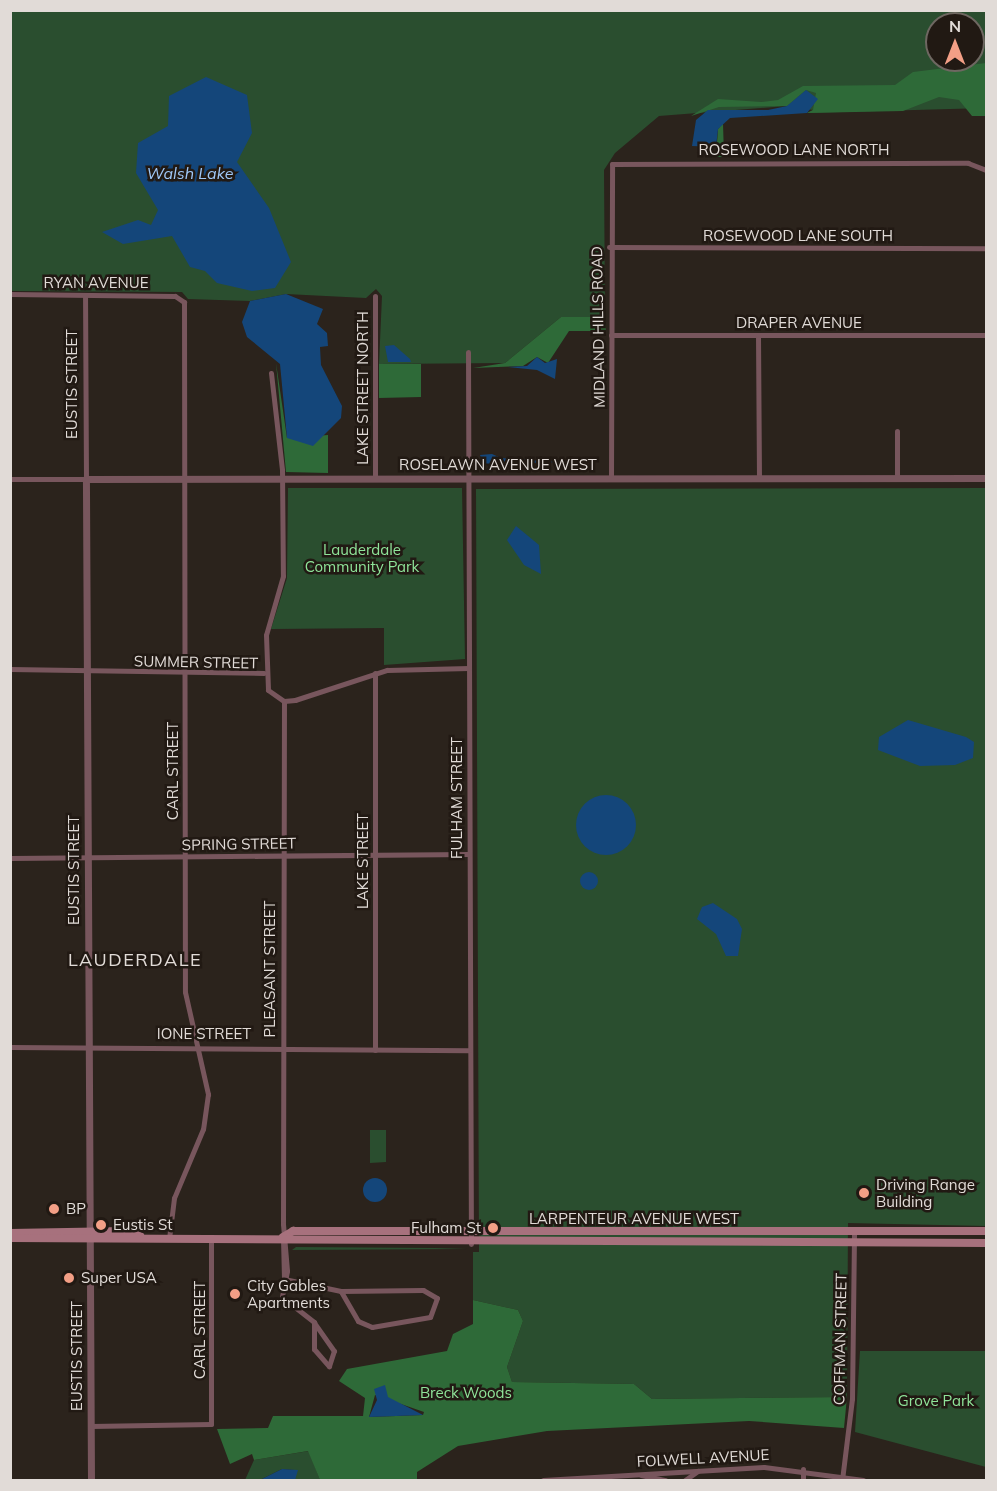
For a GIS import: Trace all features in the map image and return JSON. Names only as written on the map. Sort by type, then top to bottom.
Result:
[{"type":"main road","name":"LARPENTEUR AVENUE WEST","points":[[10,1233],[90,1230],[140,1236],[284,1237],[293,1242],[471,1244],[987,1243]]},
{"type":"main road","name":"LARPENTEUR AVENUE WEST","points":[[284,1237],[293,1231],[987,1231]]},
{"type":"main road","name":"LARPENTEUR AVENUE WEST","points":[[10,1239],[91,1242],[140,1236]]},
{"type":"street","name":"ROSEWOOD LANE NORTH","points":[[608,174],[612,165],[622,161],[968,162],[987,170]]},
{"type":"street","name":"MIDLAND HILLS ROAD","points":[[608,174],[611,479]]},
{"type":"street","name":"ROSEWOOD LANE SOUTH","points":[[609,247],[987,248]]},
{"type":"street","name":"RYAN AVENUE","points":[[10,294],[181,297]]},
{"type":"street","name":"EUSTIS STREET","points":[[85,295],[92,1480]]},
{"type":"street","name":"LAKE STREET NORTH","points":[[375,296],[375,479]]},
{"type":"street","name":"CARL STREET","points":[[169,1236],[174,1198],[207,1111],[208,1086],[186,1007],[181,297]]},
{"type":"street","name":"DRAPER AVENUE","points":[[611,335],[987,335]]},
{"type":"street","points":[[758,335],[759,479]]},
{"type":"street","name":"FULHAM STREET","points":[[468,352],[471,1244]]},
{"type":"street","points":[[264,673],[266,634],[283,576],[282,470],[271,373]]},
{"type":"street","points":[[897,431],[897,479]]},
{"type":"street","name":"ROSELAWN AVENUE WEST","points":[[10,479],[987,478]]},
{"type":"street","points":[[284,701],[375,673],[469,668]]},
{"type":"street","name":"SUMMER STREET","points":[[10,669],[264,673],[268,690],[284,701]]},
{"type":"street","name":"LAKE STREET","points":[[375,673],[375,1050]]},
{"type":"street","name":"PLEASANT STREET","points":[[284,701],[282,856],[285,1302],[314,1322]]},
{"type":"street","name":"SPRING STREET","points":[[10,858],[375,853],[469,854]]},
{"type":"street","name":"IONE STREET","points":[[10,1047],[198,1046],[469,1050]]},
{"type":"street","name":"COFFMAN STREET","points":[[842,1478],[852,1399],[854,1232]]},
{"type":"street","name":"CARL STREET","points":[[91,1426],[211,1424],[211,1236]]},
{"type":"street","points":[[284,1280],[341,1291],[427,1291],[438,1307],[430,1317],[413,1323],[366,1326],[341,1291]]},
{"type":"street","points":[[314,1322],[334,1351],[329,1366],[314,1349],[314,1322]]},
{"type":"street","points":[[685,1480],[703,1469]]},
{"type":"street","name":"FOLWELL AVENUE","points":[[543,1480],[703,1469],[803,1469],[842,1478],[863,1480]]},
{"type":"street","points":[[803,1469],[803,1480]]},
{"type":"street","points":[[636,1473],[665,1480]]},
{"type":"street","points":[[600,1480],[611,1474]]},
{"type":"green space","points":[[11,11],[986,11],[986,108],[807,113],[813,110],[787,106],[659,116],[615,153],[604,170],[605,317],[561,317],[505,363],[379,364],[382,296],[376,289],[366,298],[286,294],[250,301],[188,299],[182,292],[11,291]]},
{"type":"green space","points":[[985,63],[986,116],[972,116],[959,100],[939,97],[903,111],[807,113],[813,110],[816,93],[806,90],[787,106],[719,107],[691,116],[718,99],[761,102],[778,100],[803,86],[895,85],[913,72],[985,72]]},
{"type":"green space","points":[[723,123],[724,157],[716,157],[718,129]]},
{"type":"green space","points":[[561,317],[605,317],[606,331],[569,331],[548,363],[537,357],[523,366],[473,368],[505,363]]},
{"type":"green space","points":[[276,363],[287,438],[328,435],[328,473],[286,472]]},
{"type":"green space","points":[[379,364],[421,364],[421,397],[379,398]]},
{"type":"green space","name":"Lauderdale Community Park","points":[[288,488],[462,488],[465,659],[384,665],[384,628],[271,629],[287,578]]},
{"type":"green space","points":[[986,488],[986,1226],[848,1223],[847,1397],[652,1399],[634,1384],[512,1382],[507,1367],[523,1321],[518,1310],[473,1300],[473,1252],[479,1252],[476,489]]},
{"type":"green space","points":[[370,1130],[386,1130],[386,1162],[370,1163]]},
{"type":"green space","points":[[296,1247],[436,1248],[467,1249],[292,1250]]},
{"type":"green space","name":"Breck Woods","points":[[473,1300],[518,1310],[523,1321],[507,1367],[512,1382],[634,1384],[652,1399],[847,1397],[844,1428],[749,1421],[547,1431],[458,1446],[417,1472],[417,1480],[320,1480],[308,1451],[254,1460],[252,1454],[230,1464],[217,1429],[268,1428],[273,1416],[363,1416],[365,1398],[339,1381],[347,1369],[447,1351],[453,1334],[473,1324]],"holes":[[[375,1395],[424,1412],[423,1415],[369,1417]]]},
{"type":"green space","name":"Grove Park","points":[[860,1351],[986,1351],[986,1467],[855,1432]]},
{"type":"green space","points":[[309,1451],[320,1480],[295,1480],[294,1470],[282,1469],[260,1480],[245,1480],[254,1460]]},
{"type":"water","name":"Walsh Lake","points":[[206,77],[247,95],[252,133],[237,162],[269,208],[291,262],[275,288],[252,291],[217,283],[205,271],[190,267],[172,236],[123,244],[102,232],[138,220],[151,225],[158,210],[136,173],[138,143],[168,126],[169,96]]},
{"type":"water","points":[[806,90],[818,99],[807,113],[730,118],[718,129],[716,147],[692,146],[696,120],[708,110],[768,110],[787,106]]},
{"type":"water","points":[[286,294],[323,309],[317,324],[327,333],[328,346],[320,347],[321,365],[342,406],[341,418],[313,446],[287,438],[280,364],[247,337],[242,322],[250,301]]},
{"type":"water","points":[[394,345],[411,362],[388,362],[385,346]]},
{"type":"water","points":[[537,357],[545,363],[557,359],[555,379],[537,370],[508,367],[527,366]]},
{"type":"water","points":[[492,454],[501,458],[556,462],[484,465],[480,455]]},
{"type":"water","points":[[516,526],[539,545],[541,574],[524,565],[507,540]]},
{"type":"water","points":[[908,720],[966,737],[974,742],[973,758],[955,765],[920,766],[878,750],[879,737]]},
{"type":"water","points":[[606,795],[627,804],[636,825],[627,846],[606,855],[585,846],[576,825],[585,804]]},
{"type":"water","points":[[589,872],[595,875],[598,881],[595,887],[589,890],[583,887],[580,881],[583,875]]},
{"type":"water","points":[[713,903],[737,919],[742,929],[738,956],[726,956],[716,934],[697,919],[702,907]]},
{"type":"water","points":[[375,1178],[384,1181],[387,1190],[384,1199],[375,1202],[366,1199],[363,1190],[366,1181]]},
{"type":"water","points":[[385,1385],[388,1397],[423,1415],[369,1417],[377,1400],[374,1389]]},
{"type":"water","points":[[282,1469],[298,1470],[295,1480],[260,1480]]},
{"type":"place","name":"Driving Range Building","points":[[864,1193]]},
{"type":"place","name":"BP","points":[[54,1209]]},
{"type":"place","name":"Eustis St","points":[[101,1225]]},
{"type":"place","name":"Fulham St","points":[[493,1228]]},
{"type":"place","name":"Super USA","points":[[69,1278]]},
{"type":"place","name":"City Gables Apartments","points":[[235,1294]]},
{"type":"district","name":"LAUDERDALE","points":[[135,960]]}]
